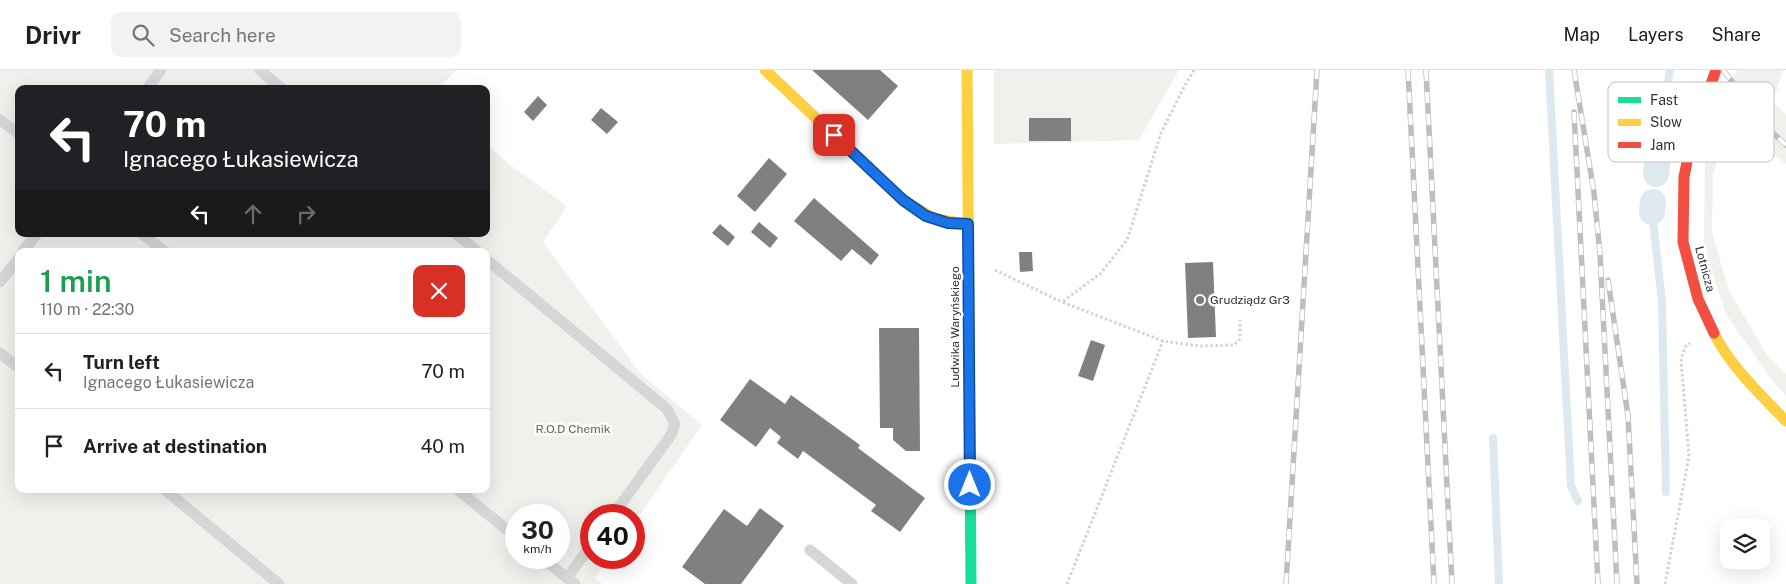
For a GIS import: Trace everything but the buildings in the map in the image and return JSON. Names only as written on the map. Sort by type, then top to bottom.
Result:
[{"type":"street","points":[[765,70],[903,200],[926,216],[948,223],[968,224]]},
{"type":"street","name":"Ludwika Waryńskiego","points":[[967,70],[971,584]]},
{"type":"street","name":"Lotnicza","points":[[1712,82],[1716,70]]},
{"type":"street","name":"Lotnicza","points":[[1687,162],[1684,176],[1683,242],[1698,299],[1718,341],[1748,380],[1786,421]]},
{"type":"lane","points":[[150,85],[161,70]]},
{"type":"lane","points":[[260,70],[277,85]]},
{"type":"lane","points":[[0,120],[15,131]]},
{"type":"lane","points":[[26,248],[35,237]]},
{"type":"lane","points":[[146,237],[160,248]]},
{"type":"lane","points":[[460,237],[473,248]]},
{"type":"lane","points":[[490,262],[667,409],[675,424],[672,435],[621,504]]},
{"type":"lane","points":[[0,282],[15,263]]},
{"type":"lane","points":[[0,353],[15,365]]},
{"type":"lane","points":[[169,493],[279,584]]},
{"type":"lane","points":[[462,493],[505,528]]},
{"type":"lane","points":[[810,550],[852,584]]},
{"type":"lane","points":[[556,569],[571,581],[580,565]]},
{"type":"path","points":[[1062,302],[1100,274],[1127,240],[1161,133],[1194,70]]},
{"type":"path","points":[[969,267],[993,269],[1062,302],[1162,341],[1199,346],[1234,345],[1240,339],[1240,320]]},
{"type":"path","points":[[1665,584],[1689,456],[1681,359],[1685,347],[1712,329]]},
{"type":"path","points":[[1067,584],[1162,341]]},
{"type":"green space","name":"R.O.D Chemik","points":[[0,70],[456,70],[442,85],[15,85],[15,237],[490,237],[490,147],[509,164],[567,206],[543,242],[640,373],[702,425],[645,507],[645,504],[580,504],[580,569],[601,569],[595,578],[602,584],[0,584]]},
{"type":"green space","points":[[994,70],[1179,70],[1139,140],[994,144]]},
{"type":"green space","points":[[1737,70],[1783,70],[1774,99],[1774,82],[1731,82]]},
{"type":"green space","points":[[1774,103],[1786,115],[1786,164],[1774,154]]},
{"type":"green space","points":[[1705,162],[1717,162],[1713,174],[1712,232],[1729,291],[1767,355],[1786,374],[1786,396],[1774,383],[1725,313],[1704,242]]},
{"type":"waterway","points":[[1549,70],[1571,486],[1578,501]]},
{"type":"waterway","points":[[1668,82],[1670,70]]},
{"type":"waterway","points":[[1656,174],[1657,162]]},
{"type":"waterway","points":[[1652,212],[1653,202]]},
{"type":"waterway","points":[[1652,212],[1662,301],[1666,492]]},
{"type":"waterway","points":[[1493,438],[1499,584]]},
{"type":"railway","points":[[1286,584],[1317,70]]},
{"type":"railway","points":[[1408,70],[1434,584]]},
{"type":"railway","points":[[1426,70],[1452,584]]},
{"type":"railway","points":[[1574,70],[1594,193],[1600,254],[1617,584]]},
{"type":"railway","points":[[1723,70],[1732,82]]},
{"type":"railway","points":[[1574,112],[1598,584]]},
{"type":"railway","points":[[1774,134],[1786,145]]},
{"type":"railway","points":[[1608,280],[1628,416],[1637,584]]},
{"type":"traffic: fast","points":[[970,452],[971,584]]},
{"type":"traffic: slow","points":[[765,70],[903,200],[933,218],[968,225]]},
{"type":"traffic: slow","points":[[967,70],[970,452]]},
{"type":"traffic: slow","points":[[1714,333],[1728,357],[1786,421]]},
{"type":"traffic: jam","points":[[1712,82],[1716,70]]},
{"type":"traffic: jam","points":[[1687,162],[1684,177],[1683,242],[1698,299],[1714,333]]},
{"type":"place","name":"Grudziądz Gr3","points":[[1200,300]]},
{"type":"route","points":[[834,135],[903,200],[926,216],[948,223],[968,224],[970,485]]}]
